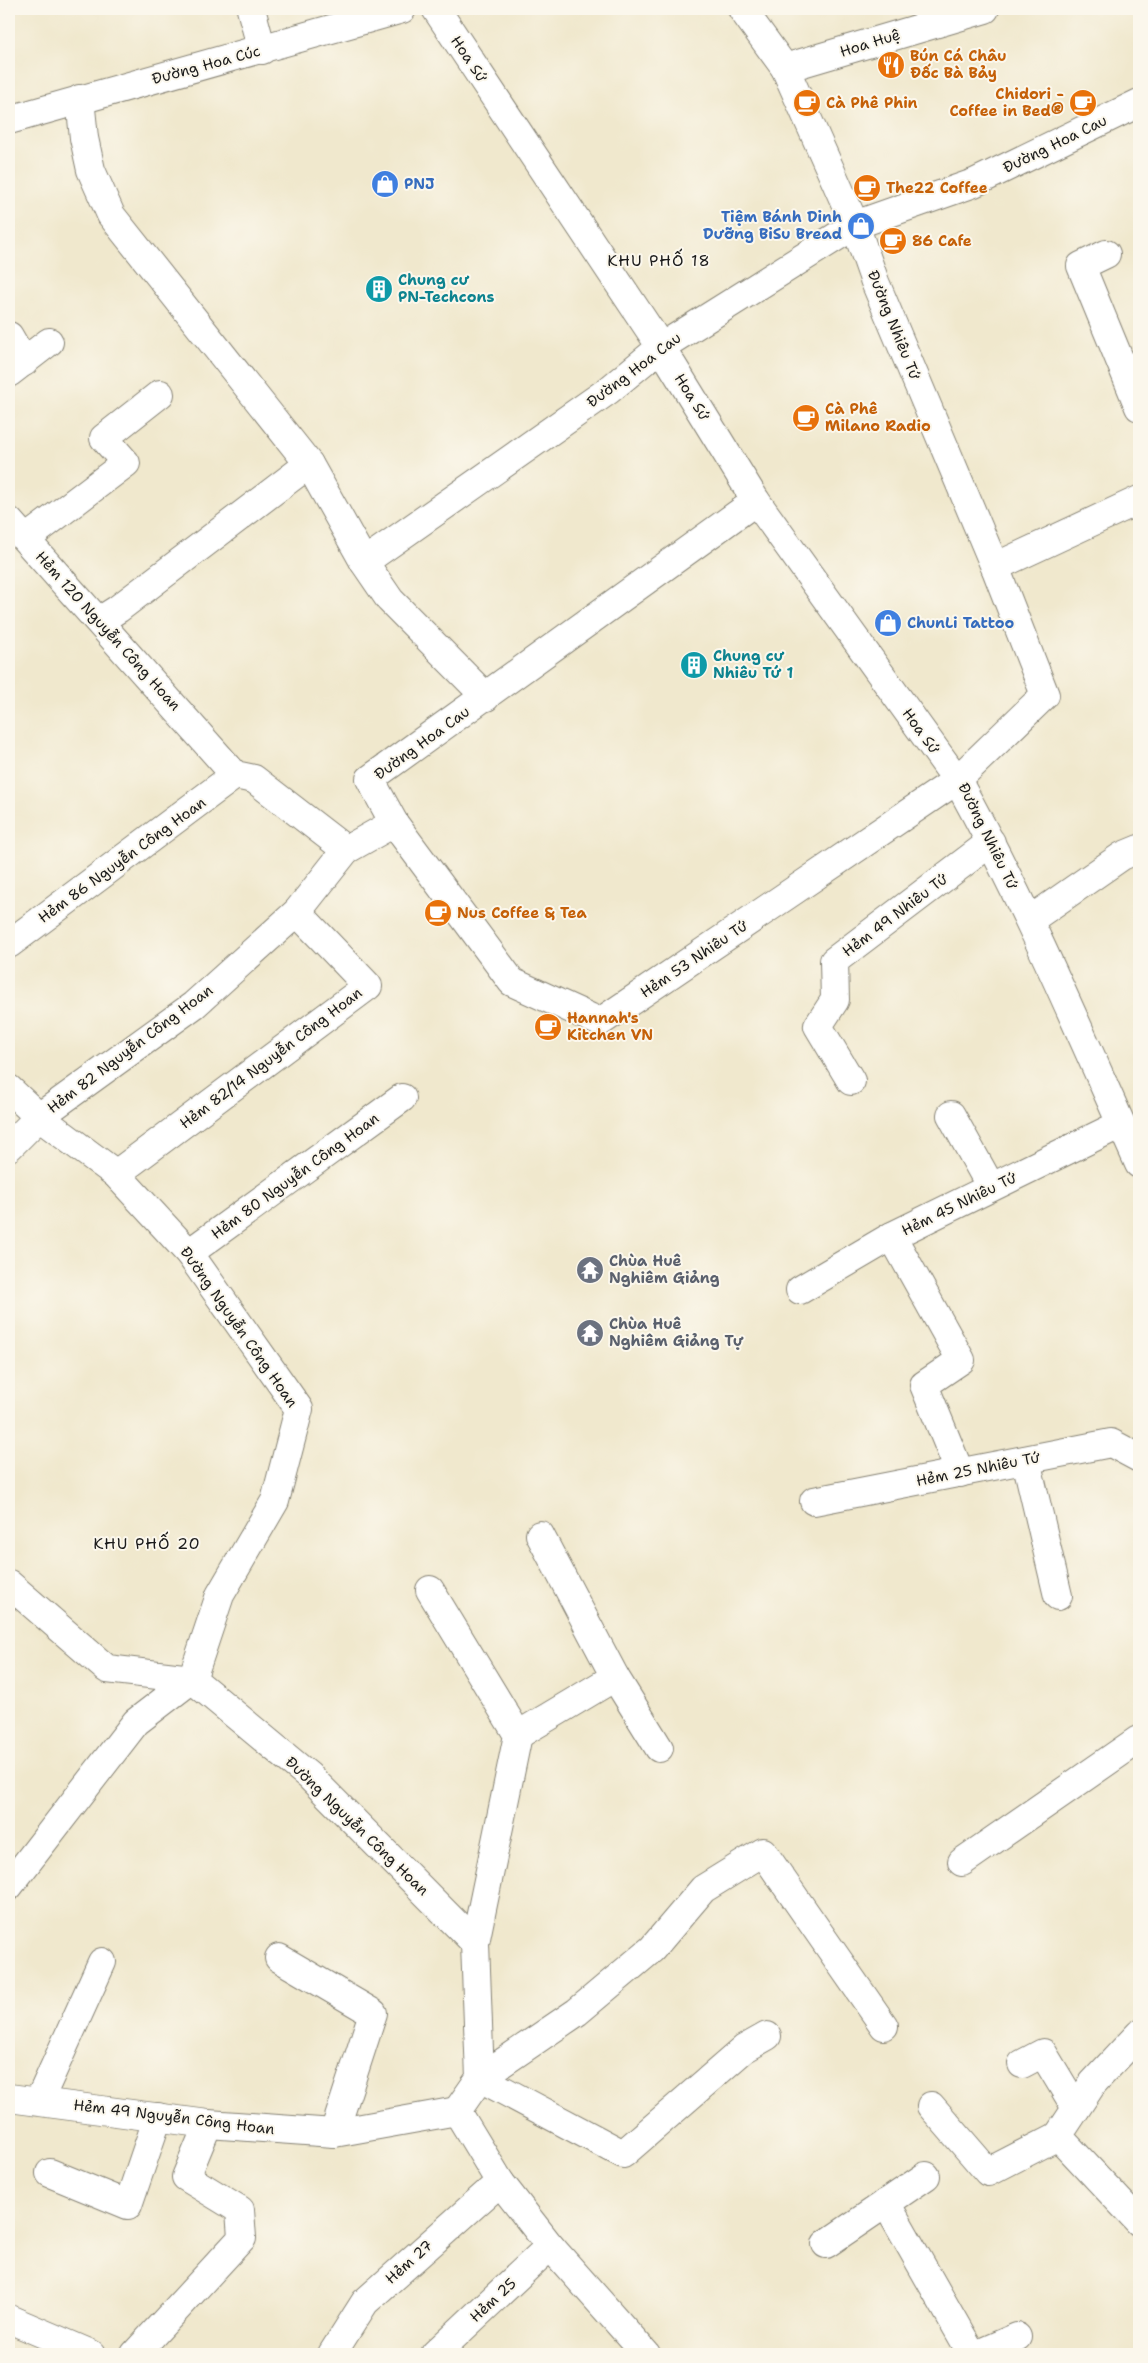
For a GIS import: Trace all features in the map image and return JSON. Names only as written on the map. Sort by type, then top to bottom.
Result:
[{"type":"street","points":[[251,9],[262,50]]},
{"type":"street","name":"Đường Hoa Cúc","points":[[9,120],[402,9]]},
{"type":"street","name":"Hoa Sứ","points":[[436,9],[661,346],[756,501],[957,780]]},
{"type":"street","points":[[742,9],[785,68],[854,225]]},
{"type":"street","name":"Hoa Huệ","points":[[785,68],[984,9]]},
{"type":"street","points":[[80,99],[84,138],[91,170],[111,215],[309,464],[364,562]]},
{"type":"street","name":"Đường Hoa Cau","points":[[486,697],[390,600],[364,562],[609,390],[661,346],[854,225],[974,183],[1139,103]]},
{"type":"street","name":"Đường Nhiêu Tứ","points":[[854,225],[875,282],[995,567],[1046,694],[957,780],[1030,920],[1139,1164]]},
{"type":"street","points":[[1106,254],[1081,266],[1139,407]]},
{"type":"street","points":[[9,336],[16,368],[49,342]]},
{"type":"street","points":[[17,530],[126,463],[104,438],[160,394]]},
{"type":"street","points":[[99,620],[118,609],[309,464]]},
{"type":"street","points":[[995,567],[1139,500]]},
{"type":"street","name":"Đường Hoa Cau","points":[[394,823],[370,779],[756,501]]},
{"type":"street","name":"Hẻm 120 Nguyễn Công Hoan","points":[[17,530],[235,775]]},
{"type":"street","points":[[235,775],[254,779],[346,850],[394,823]]},
{"type":"street","name":"Hẻm 86 Nguyễn Công Hoan","points":[[9,944],[235,775]]},
{"type":"street","name":"Hẻm 53 Nhiêu Tứ","points":[[394,823],[512,982],[600,1022],[957,780]]},
{"type":"street","name":"Hẻm 49 Nhiêu Tứ","points":[[851,1081],[818,1026],[835,1000],[834,961],[991,842]]},
{"type":"street","points":[[1030,920],[1122,856],[1139,849]]},
{"type":"street","name":"Hẻm 82 Nguyễn Công Hoan","points":[[9,1147],[39,1117],[194,1005],[296,912],[346,850]]},
{"type":"street","name":"Hẻm 82/14 Nguyễn Công Hoan","points":[[116,1174],[368,986],[296,912]]},
{"type":"street","name":"Đường Nguyễn Công Hoan","points":[[9,1089],[39,1117],[116,1174],[189,1253],[299,1408],[276,1502],[220,1595],[192,1679],[310,1776],[475,1943]]},
{"type":"street","name":"Hẻm 80 Nguyễn Công Hoan","points":[[189,1253],[402,1098]]},
{"type":"street","points":[[951,1114],[991,1188]]},
{"type":"street","name":"Hẻm 45 Nhiêu Tứ","points":[[800,1290],[892,1236],[1121,1124]]},
{"type":"street","points":[[892,1236],[961,1360],[924,1385],[960,1473]]},
{"type":"street","name":"Hẻm 25 Nhiêu Tứ","points":[[814,1501],[1111,1443],[1139,1458]]},
{"type":"street","points":[[1026,1460],[1058,1596]]},
{"type":"street","points":[[540,1535],[615,1677],[659,1748]]},
{"type":"street","points":[[9,1584],[107,1669],[192,1679]]},
{"type":"street","points":[[430,1590],[518,1735],[475,1943],[480,2078]]},
{"type":"street","points":[[518,1735],[615,1677]]},
{"type":"street","points":[[9,1886],[136,1722],[192,1679]]},
{"type":"street","points":[[962,1862],[1138,1741]]},
{"type":"street","points":[[641,2353],[550,2246],[500,2182],[457,2111],[480,2078],[577,2012],[652,1949],[702,1889],[763,1852],[884,2026]]},
{"type":"street","points":[[278,1958],[373,2013],[334,2133]]},
{"type":"street","points":[[39,2101],[102,1962]]},
{"type":"street","points":[[931,2106],[988,2172],[1058,2136],[1093,2083],[1139,2034]]},
{"type":"street","points":[[480,2078],[623,2154],[744,2049],[767,2036]]},
{"type":"street","points":[[1022,2064],[1043,2053],[1076,2108]]},
{"type":"street","name":"Hẻm 49 Nguyễn Công Hoan","points":[[9,2098],[208,2124],[334,2133],[457,2111]]},
{"type":"street","points":[[50,2173],[128,2205],[158,2117]]},
{"type":"street","points":[[135,2354],[242,2238],[240,2210],[186,2177],[208,2124]]},
{"type":"street","points":[[1058,2136],[1139,2222]]},
{"type":"street","points":[[826,2244],[926,2176]]},
{"type":"street","name":"Hẻm 27","points":[[332,2354],[365,2302],[500,2182]]},
{"type":"street","points":[[886,2203],[972,2354]]},
{"type":"street","name":"Hẻm 25","points":[[435,2354],[550,2246]]},
{"type":"street","points":[[9,2319],[91,2354]]},
{"type":"street","points":[[978,2354],[1017,2337]]},
{"type":"place","name":"Bún Cá Châu Đốc Bà Bảy","points":[[891,65]]},
{"type":"place","name":"Cà Phê Phin","points":[[807,103]]},
{"type":"place","name":"Chidori - Coffee in Bed®","points":[[1083,103]]},
{"type":"place","name":"PNJ","points":[[385,184]]},
{"type":"place","name":"The22 Coffee","points":[[867,188]]},
{"type":"place","name":"Tiệm Bánh Dinh Dưỡng BiSu Bread","points":[[861,226]]},
{"type":"place","name":"86 Cafe","points":[[893,241]]},
{"type":"place","name":"Chung cư PN-Techcons","points":[[379,289]]},
{"type":"place","name":"Cà Phê Milano Radio","points":[[806,418]]},
{"type":"place","name":"ChunLi Tattoo","points":[[888,623]]},
{"type":"place","name":"Chung cư Nhiêu Tứ 1","points":[[694,665]]},
{"type":"place","name":"Nus Coffee & Tea","points":[[438,913]]},
{"type":"place","name":"Hannah's Kitchen VN","points":[[548,1027]]},
{"type":"place","name":"Chùa Huê Nghiêm Giảng","points":[[590,1270]]},
{"type":"place","name":"Chùa Huê Nghiêm Giảng Tự","points":[[590,1333]]},
{"type":"district","name":"KHU PHỐ 18","points":[[659,260]]},
{"type":"district","name":"KHU PHỐ 20","points":[[147,1543]]}]
